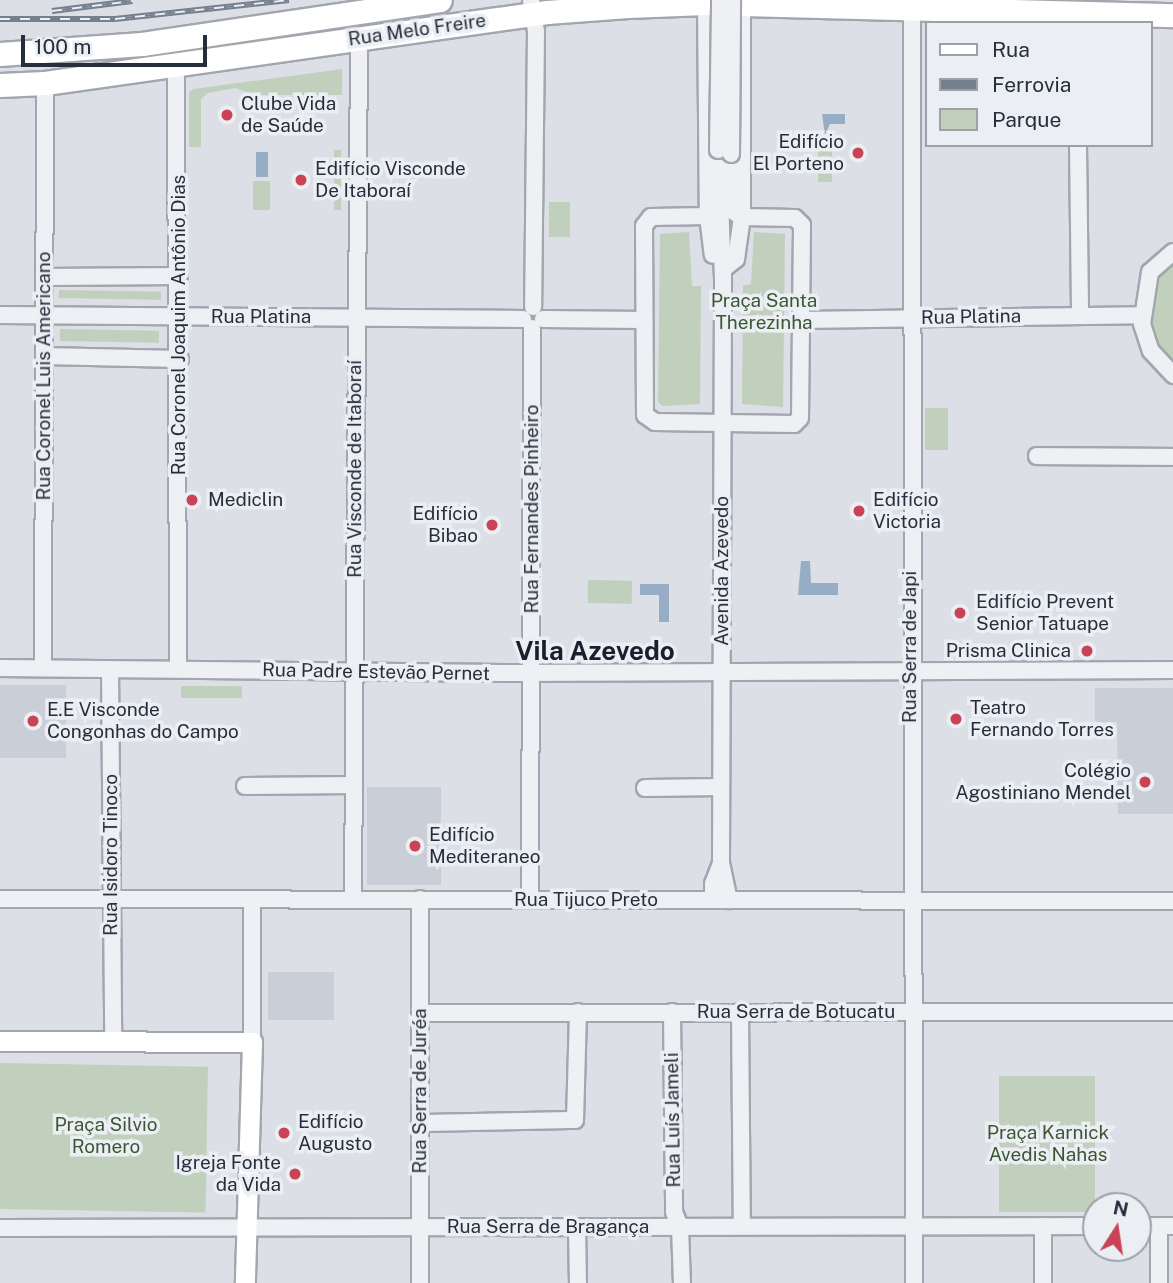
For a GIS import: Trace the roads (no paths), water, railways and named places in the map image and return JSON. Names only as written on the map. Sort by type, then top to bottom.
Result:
[{"type":"highway","name":"Rua Melo Freire","points":[[0,54],[142,44],[440,0]]},
{"type":"highway","name":"Rua Melo Freire","points":[[0,85],[45,83],[176,65],[359,38],[533,7],[737,2],[914,5],[1077,18],[1173,15]]},
{"type":"main road","points":[[0,1041],[252,1042],[245,1283]]},
{"type":"street","points":[[713,2],[724,152]]},
{"type":"street","name":"Avenida Azevedo","points":[[713,2],[708,216],[710,251],[723,271]]},
{"type":"street","points":[[724,152],[737,2]]},
{"type":"street","name":"Avenida Azevedo","points":[[721,900],[713,884],[721,863],[723,271],[731,211],[737,2]]},
{"type":"street","name":"Rua Serra de Japi","points":[[914,5],[910,671],[914,1283]]},
{"type":"street","name":"Rua Fernandes Pinheiro","points":[[530,899],[533,7]]},
{"type":"street","name":"Rua Visconde de Itaboraí","points":[[353,899],[359,38]]},
{"type":"street","name":"Rua Coronel Joaquim Antônio Dias","points":[[176,65],[180,317],[178,669]]},
{"type":"street","name":"Rua Coronel Luis Americano","points":[[43,668],[45,83]]},
{"type":"street","points":[[1078,147],[1080,315]]},
{"type":"street","name":"Avenida Azevedo","points":[[723,271],[736,259],[724,152]]},
{"type":"street","points":[[708,216],[646,219],[643,320],[647,418],[723,423],[798,422],[802,225],[795,218],[731,211]]},
{"type":"street","points":[[1173,252],[1150,272],[1142,315],[1151,351],[1173,375]]},
{"type":"street","points":[[44,277],[179,276]]},
{"type":"street","name":"Rua Platina","points":[[0,315],[643,320]]},
{"type":"street","name":"Rua Platina","points":[[801,320],[1142,315]]},
{"type":"street","points":[[44,356],[180,359]]},
{"type":"street","points":[[1037,456],[1173,457]]},
{"type":"street","name":"Rua Padre Estevão Pernet","points":[[0,667],[531,673],[1173,670]]},
{"type":"street","name":"Rua Isidoro Tinoco","points":[[110,669],[113,1042]]},
{"type":"street","points":[[245,786],[354,785]]},
{"type":"street","points":[[645,788],[721,787]]},
{"type":"street","name":"Rua Tijuco Preto","points":[[0,899],[1173,901]]},
{"type":"street","points":[[252,900],[252,1042]]},
{"type":"street","name":"Rua Serra de Juréa","points":[[419,1283],[420,900]]},
{"type":"street","points":[[420,1123],[575,1120],[578,1012]]},
{"type":"street","name":"Rua Luís Jameli","points":[[672,1012],[674,1212],[680,1227],[682,1283]]},
{"type":"street","points":[[740,1012],[742,1226]]},
{"type":"street","name":"Rua Serra de Botucatu","points":[[420,1013],[1173,1012]]},
{"type":"street","points":[[1043,1283],[1044,1226]]},
{"type":"street","name":"Rua Serra de Bragança","points":[[0,1228],[1082,1226]]},
{"type":"street","points":[[1159,1283],[1166,1226]]},
{"type":"street","points":[[577,1227],[578,1283]]},
{"type":"water","points":[[822,114],[845,114],[845,124],[830,124],[825,135]]},
{"type":"water","points":[[256,152],[268,152],[268,177],[256,177]]},
{"type":"water","points":[[801,561],[810,561],[811,583],[838,583],[838,595],[798,595]]},
{"type":"water","points":[[640,584],[669,584],[669,622],[659,622],[659,595],[640,595]]},
{"type":"railway","points":[[0,19],[115,19],[289,0]]},
{"type":"railway","points":[[52,11],[132,1]]},
{"type":"place","name":"Clube Vida de Saúde","points":[[227,115]]},
{"type":"place","name":"Edifício El Porteno","points":[[858,153]]},
{"type":"place","name":"Edifício Visconde De Itaboraí","points":[[301,180]]},
{"type":"place","name":"Mediclin","points":[[192,500]]},
{"type":"place","name":"Edifício Victoria","points":[[859,511]]},
{"type":"place","name":"Edifício Bibao","points":[[492,525]]},
{"type":"place","name":"Edifício Prevent Senior Tatuape","points":[[960,613]]},
{"type":"place","name":"Prisma Clinica","points":[[1087,651]]},
{"type":"place","name":"Teatro Fernando Torres","points":[[956,719]]},
{"type":"place","name":"E.E Visconde Congonhas do Campo","points":[[33,721]]},
{"type":"place","name":"Colégio Agostiniano Mendel","points":[[1145,782]]},
{"type":"place","name":"Edifício Mediteraneo","points":[[415,846]]},
{"type":"place","name":"Edifício Augusto","points":[[284,1133]]},
{"type":"place","name":"Igreja Fonte da Vida","points":[[295,1174]]},
{"type":"district","name":"Vila Azevedo","points":[[595,651]]},
{"type":"park label","name":"Praça Santa Therezinha","points":[[764,312]]},
{"type":"park label","name":"Praça Silvio Romero","points":[[106,1136]]},
{"type":"park label","name":"Praça Karnick Avedis Nahas","points":[[1048,1144]]}]
